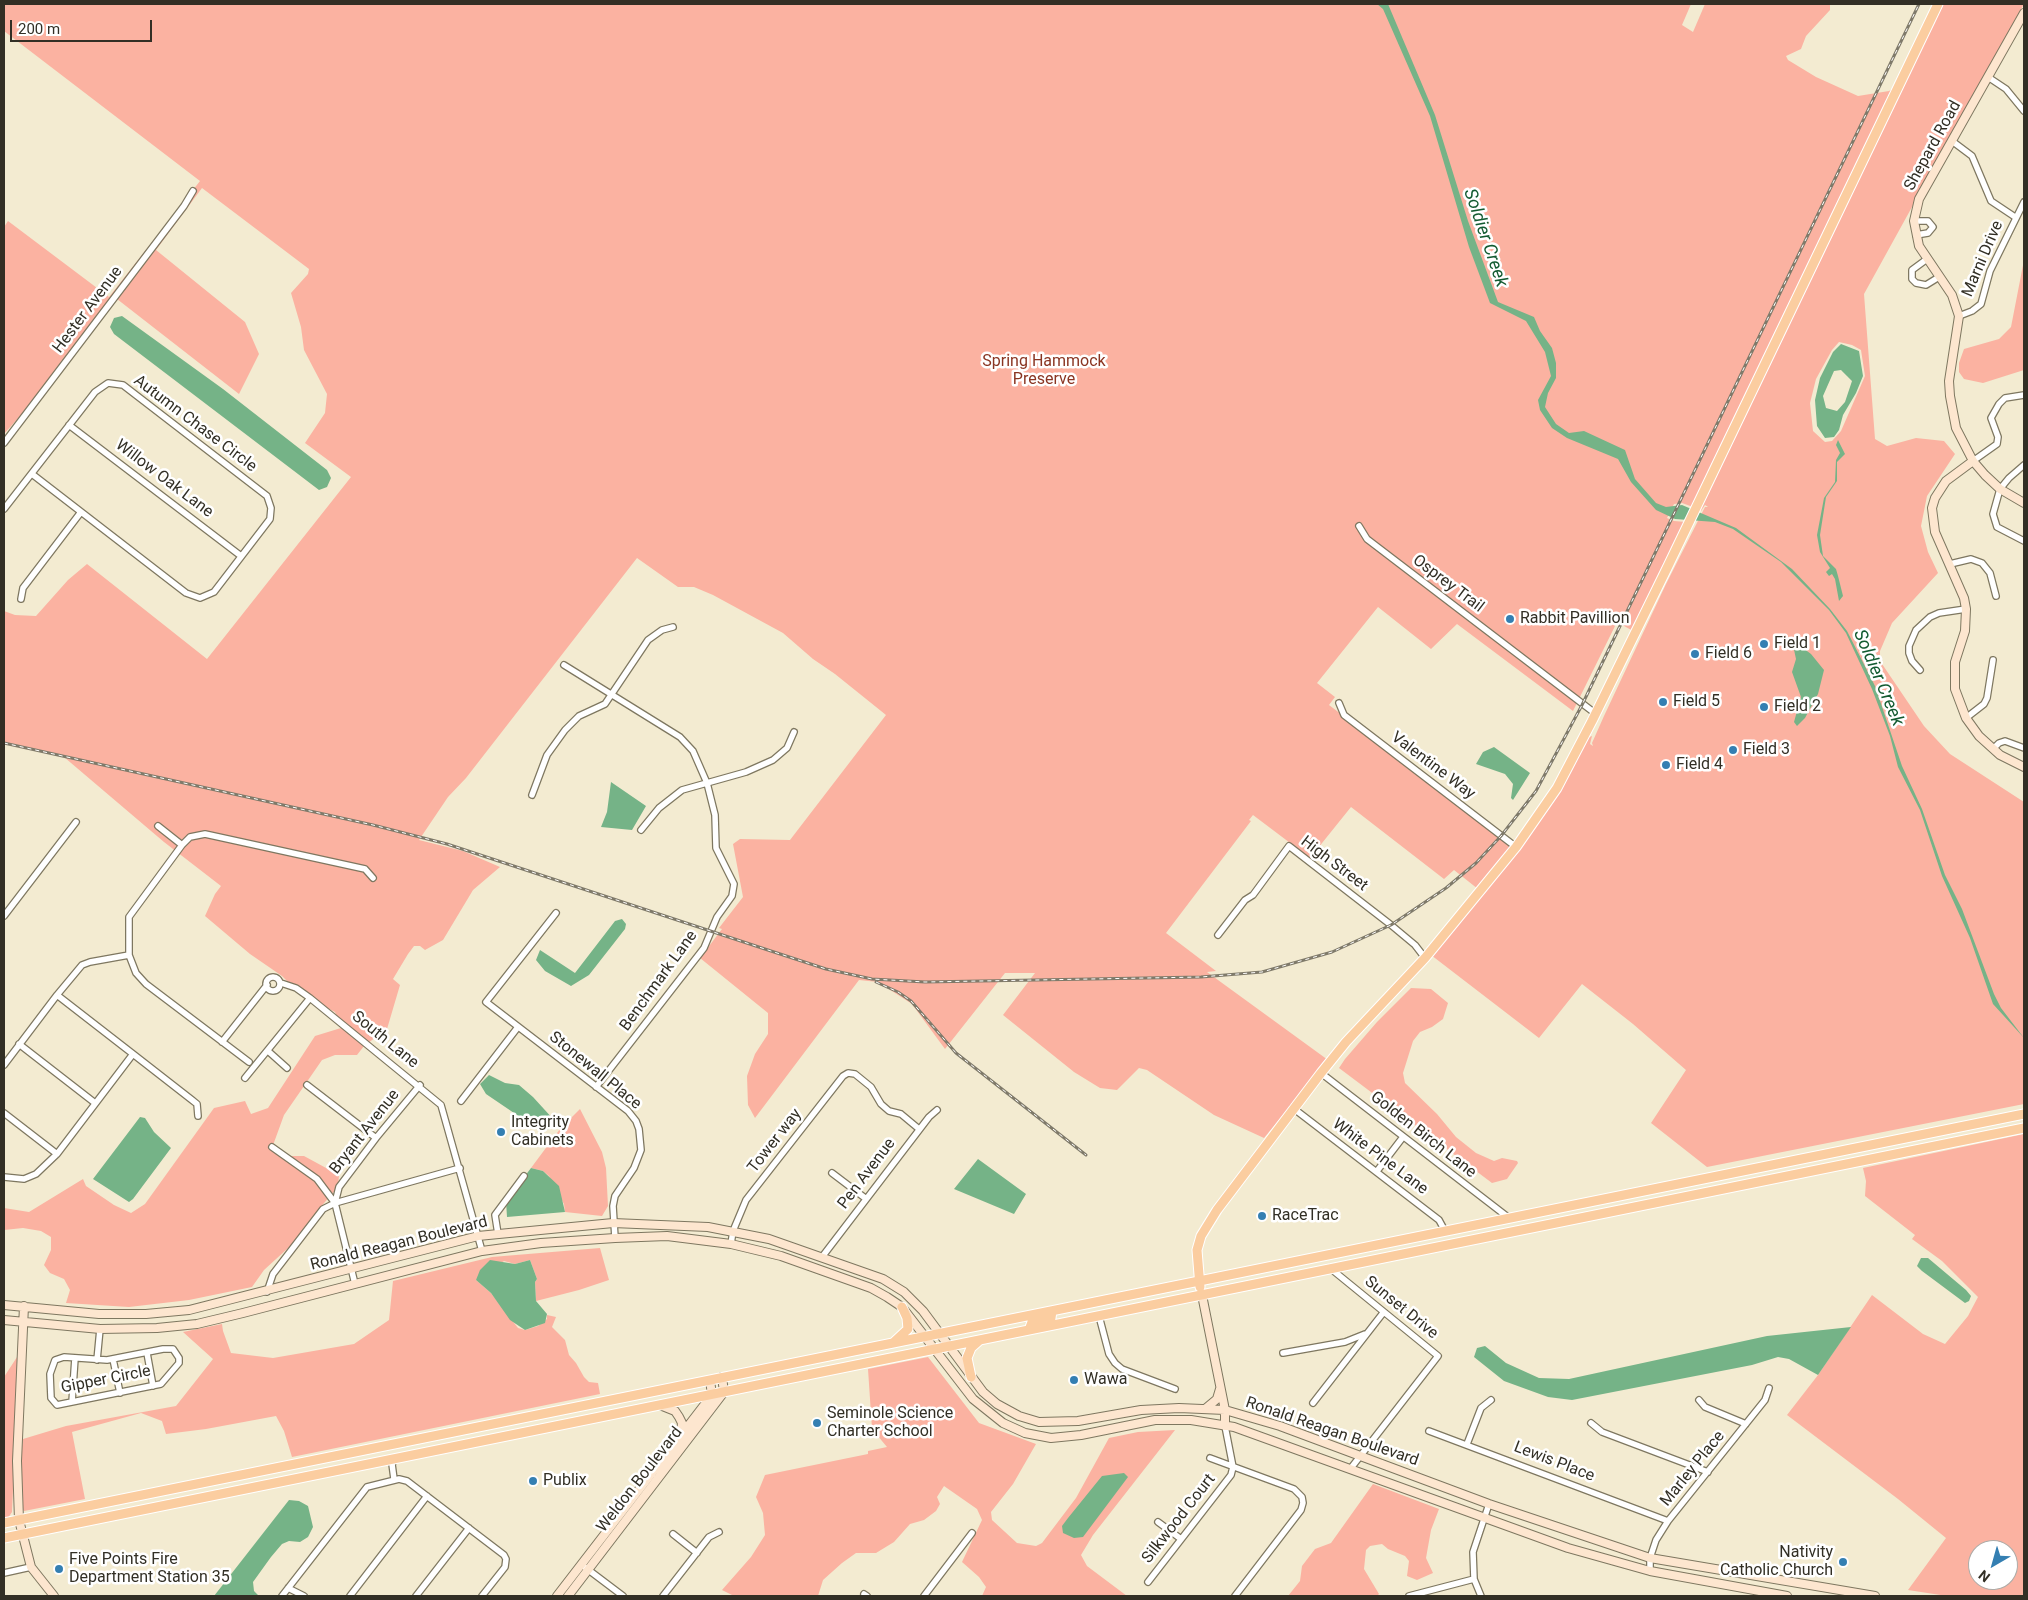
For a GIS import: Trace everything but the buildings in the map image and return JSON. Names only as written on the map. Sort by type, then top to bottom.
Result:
[{"type":"main road","points":[[1202,1295],[1199,1282],[1197,1250],[1200,1236],[1208,1222],[1320,1073],[1346,1042],[1425,958],[1516,847],[1548,803],[1596,714],[1938,4]]},
{"type":"main road","name":"Shepard Road","points":[[1959,316],[1952,295],[1927,259],[1916,234],[1914,221],[1919,199],[2024,13]]},
{"type":"main road","points":[[1959,316],[1951,364],[1950,396],[1956,428],[1973,461],[2000,489],[2024,504]]},
{"type":"main road","points":[[1973,461],[1946,481],[1935,498],[1932,508],[1935,532],[1964,598],[1966,609],[1965,631],[1955,662],[1954,677],[1958,701],[1966,718],[1979,736],[1992,749],[2010,762],[2024,767]]},
{"type":"main road","points":[[4,1523],[2024,1114]]},
{"type":"main road","points":[[4,1538],[2024,1128]]},
{"type":"main road","points":[[1558,1208],[1561,1222]]},
{"type":"main road","name":"Ronald Reagan Boulevard","points":[[4,1305],[99,1314],[146,1314],[189,1310],[267,1292],[478,1236],[613,1223],[668,1224],[732,1231],[769,1240],[822,1257],[883,1279],[904,1292],[941,1333],[948,1346],[971,1377],[997,1404],[1020,1416],[1039,1422],[1072,1422],[1138,1410],[1179,1408],[1225,1410],[1280,1426],[1489,1504],[1650,1558],[1876,1596]]},
{"type":"main road","name":"Ronald Reagan Boulevard","points":[[4,1320],[100,1329],[157,1328],[197,1324],[482,1251],[541,1243],[667,1236],[731,1244],[781,1256],[871,1288],[902,1307],[973,1399],[1002,1423],[1025,1433],[1051,1438],[1101,1431],[1155,1420],[1191,1420],[1246,1430],[1568,1548],[1650,1571],[1787,1596]]},
{"type":"main road","points":[[1330,1268],[1331,1264],[1366,1256],[1372,1246]]},
{"type":"main road","points":[[781,1256],[812,1264],[817,1263],[822,1257]]},
{"type":"main road","name":"Silkwood Court","points":[[1202,1295],[1225,1410],[1225,1426]]},
{"type":"main road","points":[[24,1306],[17,1461],[19,1520],[30,1567],[54,1596]]},
{"type":"main road","points":[[893,1343],[908,1329],[907,1318],[902,1307]]},
{"type":"main road","points":[[1029,1330],[1032,1322],[1051,1318],[1052,1311]]},
{"type":"main road","points":[[971,1377],[967,1358],[971,1348],[980,1340]]},
{"type":"main road","points":[[722,1377],[724,1392]]},
{"type":"main road","points":[[710,1380],[712,1395]]},
{"type":"main road","points":[[1205,1409],[1217,1399],[1220,1389]]},
{"type":"main road","name":"Weldon Boulevard","points":[[557,1596],[585,1567],[663,1474],[724,1392]]},
{"type":"main road","name":"Weldon Boulevard","points":[[568,1596],[585,1567],[655,1468],[712,1395]]},
{"type":"main road","points":[[550,1427],[552,1419],[558,1416],[595,1408],[606,1401]]},
{"type":"main road","points":[[659,1405],[668,1408],[679,1417],[681,1433]]},
{"type":"main road","points":[[1101,1431],[1133,1420],[1138,1416],[1138,1410]]},
{"type":"main road","points":[[441,1449],[441,1445],[446,1439],[466,1435],[479,1427]]},
{"type":"main road","points":[[380,1462],[384,1458],[417,1448],[420,1446],[421,1439]]},
{"type":"main road","points":[[655,1468],[663,1474]]},
{"type":"main road","points":[[206,1497],[208,1488],[238,1480],[246,1474]]},
{"type":"main road","points":[[138,1511],[153,1502],[184,1496],[191,1485]]},
{"type":"main road","points":[[1764,1592],[1767,1577]]},
{"type":"street","points":[[1988,77],[2006,89],[2024,111]]},
{"type":"street","points":[[1952,141],[1972,156],[1991,201],[2015,217]]},
{"type":"street","name":"Hester Avenue","points":[[4,444],[173,222],[193,191]]},
{"type":"street","name":"Marni Drive","points":[[1959,316],[1972,311],[1981,304],[1990,271],[2024,202]]},
{"type":"street","points":[[1914,221],[1928,221],[1933,227],[1928,233],[1916,234]]},
{"type":"street","points":[[1927,259],[1915,266],[1911,274],[1912,279],[1920,286],[1939,278]]},
{"type":"street","name":"Autumn Chase Circle","points":[[4,509],[101,386],[108,383],[123,386],[267,496],[271,508],[270,518],[214,592],[200,598],[186,593],[81,512]]},
{"type":"street","points":[[1973,461],[1997,444],[1998,437],[1991,418],[1993,412],[2005,398],[2024,395]]},
{"type":"street","name":"Willow Oak Lane","points":[[70,425],[241,556]]},
{"type":"street","points":[[2024,465],[2008,478],[2000,489],[1994,514],[1994,522],[2004,532],[2024,541]]},
{"type":"street","points":[[21,599],[23,588],[81,512],[32,474]]},
{"type":"street","name":"Osprey Trail","points":[[1359,526],[1367,540],[1596,714]]},
{"type":"street","points":[[1950,564],[1971,559],[1982,563],[1990,573],[1996,596]]},
{"type":"street","points":[[1920,670],[1912,661],[1909,653],[1909,646],[1916,630],[1930,617],[1939,613],[1966,609]]},
{"type":"street","points":[[532,795],[547,755],[565,730],[579,716],[605,704],[648,640],[662,630],[673,627]]},
{"type":"street","points":[[1966,718],[1984,704],[1987,698],[1993,660]]},
{"type":"street","name":"Benchmark Lane","points":[[564,665],[680,737],[699,760],[714,815],[716,848],[732,875],[734,884],[732,896],[717,917],[704,948],[596,1087]]},
{"type":"street","name":"Valentine Way","points":[[1339,703],[1344,715],[1516,847]]},
{"type":"street","points":[[641,830],[666,800],[682,790],[746,772],[773,760],[788,748],[794,732]]},
{"type":"street","points":[[1992,749],[1999,743],[2005,742],[2024,748]]},
{"type":"street","points":[[4,916],[76,822]]},
{"type":"street","points":[[158,826],[182,845]]},
{"type":"street","points":[[249,1062],[146,984],[136,973],[129,955],[129,917],[182,845],[190,837],[205,834],[365,869],[373,878]]},
{"type":"street","name":"High Street","points":[[1218,935],[1244,900],[1253,895],[1290,846],[1391,925],[1415,945],[1425,958]]},
{"type":"street","name":"Stonewall Place","points":[[556,913],[486,1002],[596,1087],[632,1117],[639,1129],[641,1140],[638,1160],[615,1196],[613,1223],[615,1238]]},
{"type":"street","points":[[4,1065],[82,965],[129,955]]},
{"type":"street","points":[[222,1042],[267,985],[268,979],[272,977],[279,979],[281,983],[276,990],[269,989],[267,985]]},
{"type":"street","name":"South Lane","points":[[281,983],[296,988],[310,998],[420,1085],[442,1105],[460,1168]]},
{"type":"street","points":[[57,995],[197,1104],[198,1116]]},
{"type":"street","points":[[245,1078],[310,998]]},
{"type":"street","points":[[461,1101],[518,1027]]},
{"type":"street","points":[[19,1044],[95,1103]]},
{"type":"street","points":[[268,1051],[287,1068]]},
{"type":"street","points":[[4,1177],[24,1178],[36,1174],[57,1154],[133,1054]]},
{"type":"street","name":"Tower way","points":[[731,1244],[732,1231],[746,1200],[843,1076],[848,1073],[855,1074],[871,1087],[881,1104],[888,1111],[900,1114],[919,1129]]},
{"type":"street","name":"Golden Birch Lane","points":[[1320,1073],[1509,1218]]},
{"type":"street","points":[[307,1085],[376,1138]]},
{"type":"street","name":"Bryant Avenue","points":[[267,1292],[273,1274],[322,1209],[335,1203],[340,1187],[376,1138],[420,1085]]},
{"type":"street","name":"White Pine Lane","points":[[1293,1108],[1439,1220],[1445,1231]]},
{"type":"street","name":"Pen Avenue","points":[[822,1257],[929,1116],[937,1110]]},
{"type":"street","points":[[4,1113],[57,1154]]},
{"type":"street","points":[[1377,1171],[1403,1136]]},
{"type":"street","points":[[272,1147],[317,1179],[335,1203],[355,1284]]},
{"type":"street","points":[[335,1203],[460,1168],[482,1251]]},
{"type":"street","points":[[832,1173],[865,1198]]},
{"type":"street","points":[[498,1234],[495,1215],[524,1176]]},
{"type":"street","name":"Sunset Drive","points":[[1330,1268],[1438,1356],[1359,1456],[1352,1468]]},
{"type":"street","points":[[1313,1403],[1383,1313]]},
{"type":"street","points":[[1099,1316],[1109,1354],[1115,1363],[1122,1369],[1175,1390]]},
{"type":"street","points":[[97,1360],[100,1329]]},
{"type":"street","points":[[1284,1353],[1345,1342],[1367,1333]]},
{"type":"street","name":"Gipper Circle","points":[[173,1349],[179,1358],[179,1363],[165,1382],[154,1386],[58,1404],[51,1398],[50,1374],[56,1360],[64,1357],[97,1360],[173,1349]]},
{"type":"street","points":[[147,1352],[154,1386]]},
{"type":"street","points":[[72,1402],[74,1358]]},
{"type":"street","points":[[113,1359],[120,1393]]},
{"type":"street","name":"Marley Place","points":[[1650,1571],[1650,1558],[1656,1540],[1668,1521],[1746,1424],[1764,1400],[1769,1388]]},
{"type":"street","points":[[1467,1444],[1482,1408],[1491,1400]]},
{"type":"street","points":[[1700,1400],[1705,1407],[1746,1424]]},
{"type":"street","points":[[1591,1423],[1602,1432],[1708,1472]]},
{"type":"street","name":"Silkwood Court","points":[[1148,1582],[1231,1475],[1233,1467],[1225,1426]]},
{"type":"street","name":"Lewis Place","points":[[1429,1431],[1668,1521]]},
{"type":"street","points":[[1210,1458],[1294,1489],[1302,1497],[1301,1510],[1235,1596]]},
{"type":"street","points":[[394,1479],[392,1464],[396,1459]]},
{"type":"street","points":[[282,1596],[364,1490],[371,1484],[394,1479],[407,1481],[506,1559],[505,1567],[482,1596]]},
{"type":"street","points":[[350,1596],[427,1496]]},
{"type":"street","points":[[1481,1596],[1474,1578],[1473,1552],[1489,1504]]},
{"type":"street","points":[[1158,1522],[1181,1539]]},
{"type":"street","points":[[416,1596],[468,1528]]},
{"type":"street","points":[[663,1596],[709,1537],[719,1532]]},
{"type":"street","points":[[924,1596],[972,1533]]},
{"type":"street","points":[[673,1534],[697,1553]]},
{"type":"street","points":[[4,1573],[30,1567]]},
{"type":"street","points":[[585,1567],[623,1596]]},
{"type":"street","points":[[1409,1596],[1474,1578]]},
{"type":"street","points":[[288,1588],[304,1596]]},
{"type":"green space","name":"Spring Hammock Preserve","points":[[4,4],[1691,4],[1682,25],[1693,32],[1705,4],[1830,4],[1830,10],[1806,36],[1801,49],[1786,56],[1788,60],[1816,77],[1858,96],[1889,91],[1896,86],[1693,507],[1682,503],[1674,504],[1667,518],[1686,522],[1633,631],[1617,622],[1573,711],[1457,624],[1431,649],[1378,607],[1317,683],[1335,697],[1329,705],[1514,845],[1478,889],[1454,870],[1444,879],[1351,807],[1310,858],[1253,815],[1249,820],[1251,821],[1166,933],[1216,971],[1207,972],[1328,1060],[1264,1138],[1214,1115],[1147,1070],[1139,1068],[1117,1090],[1100,1088],[1074,1072],[1003,1015],[1035,973],[1005,973],[945,1049],[912,1004],[878,982],[859,980],[755,1118],[748,1105],[747,1076],[755,1054],[768,1034],[768,1013],[700,958],[722,929],[719,928],[743,897],[733,844],[740,839],[790,840],[886,715],[813,659],[783,633],[713,595],[694,587],[678,587],[637,558],[466,778],[448,797],[419,840],[463,851],[500,867],[473,890],[443,940],[425,950],[420,946],[414,946],[408,954],[393,979],[400,985],[387,1029],[364,1046],[357,1055],[335,1055],[322,1060],[284,1115],[272,1148],[280,1156],[304,1156],[339,1175],[338,1187],[318,1210],[298,1239],[264,1270],[252,1287],[189,1300],[129,1307],[66,1303],[70,1290],[64,1279],[50,1273],[44,1265],[51,1250],[51,1237],[41,1231],[23,1228],[4,1230],[4,1208],[29,1212],[83,1179],[86,1186],[114,1205],[131,1213],[145,1204],[214,1108],[245,1101],[251,1114],[268,1108],[315,1036],[341,1028],[335,1012],[300,994],[282,976],[250,954],[205,916],[215,894],[221,886],[164,842],[64,757],[4,744],[4,611],[15,615],[36,616],[68,580],[87,564],[207,659],[351,477],[305,443],[325,413],[327,394],[304,350],[301,327],[291,293],[308,274],[309,269],[202,188],[156,250],[245,322],[259,354],[239,394],[117,299],[52,380],[4,434],[4,227],[8,221],[109,297],[200,181],[4,31]]},
{"type":"green space","points":[[1941,4],[2024,4],[1864,294],[1875,439],[1887,446],[1916,438],[1944,441],[1955,454],[1927,496],[1921,526],[1928,552],[1938,573],[1892,623],[1880,651],[1880,661],[1924,726],[1950,754],[2024,802],[2024,1104],[1707,1167],[1651,1123],[1686,1070],[1633,1024],[1582,984],[1539,1038],[1431,955],[1518,848],[1587,738],[1592,736],[1590,744],[1593,746],[1592,743],[1604,716],[1666,584],[1705,507],[1708,507],[1705,505],[1701,511],[1697,509],[1905,79],[1910,74]],"holes":[[[1839,342],[1852,345],[1861,350],[1865,376],[1841,431],[1832,441],[1825,442],[1813,431],[1810,403],[1816,379],[1832,350]]]},
{"type":"green space","points":[[2024,260],[2024,370],[1983,383],[1964,379],[1959,372],[1959,363],[1964,349],[1999,339],[2011,327]]},
{"type":"green space","points":[[1411,988],[1431,989],[1448,1003],[1443,1019],[1432,1027],[1420,1032],[1413,1041],[1403,1073],[1405,1083],[1437,1114],[1456,1137],[1476,1153],[1494,1161],[1502,1158],[1517,1161],[1518,1163],[1507,1179],[1492,1183],[1339,1068],[1377,1022]]},
{"type":"green space","points":[[580,1109],[602,1152],[606,1168],[608,1206],[602,1216],[565,1212],[564,1204],[549,1176],[543,1171],[531,1168],[560,1129]]},
{"type":"green space","points":[[2024,1134],[2024,1596],[1947,1596],[1908,1590],[1946,1538],[1787,1415],[1818,1375],[1872,1295],[1923,1334],[1945,1344],[1968,1316],[1978,1297],[1942,1261],[1912,1239],[1915,1235],[1865,1196],[1866,1181],[1863,1168]]},
{"type":"green space","points":[[600,1248],[609,1280],[579,1290],[536,1301],[535,1282],[537,1279],[530,1260],[515,1264],[504,1261],[476,1280],[491,1293],[518,1328],[525,1330],[538,1326],[547,1319],[547,1315],[556,1317],[552,1327],[565,1340],[569,1355],[584,1377],[589,1382],[598,1383],[600,1394],[292,1457],[284,1431],[276,1416],[206,1429],[166,1434],[162,1421],[141,1413],[72,1432],[85,1499],[24,1511],[21,1507],[20,1461],[23,1439],[66,1426],[176,1406],[213,1359],[183,1332],[222,1324],[231,1353],[273,1358],[354,1344],[389,1320],[393,1281],[492,1257]]},
{"type":"green space","points":[[19,1354],[12,1512],[8,1518],[4,1518],[4,1377]]},
{"type":"green space","points":[[928,1357],[979,1423],[1036,1444],[1013,1484],[991,1512],[992,1520],[1017,1543],[1036,1546],[1042,1543],[1076,1498],[1109,1438],[1138,1432],[1175,1430],[1093,1535],[1081,1555],[1087,1566],[1127,1596],[982,1596],[986,1587],[979,1577],[962,1562],[982,1520],[977,1509],[944,1486],[937,1497],[940,1504],[936,1511],[924,1520],[910,1524],[894,1542],[876,1553],[856,1553],[842,1563],[823,1580],[818,1596],[734,1596],[722,1590],[751,1557],[765,1535],[763,1513],[756,1497],[765,1475],[868,1454],[868,1451],[887,1447],[872,1429],[868,1369]]},
{"type":"green space","points":[[1373,1484],[1439,1509],[1431,1530],[1426,1558],[1433,1573],[1417,1580],[1407,1576],[1409,1561],[1405,1556],[1388,1549],[1382,1544],[1370,1546],[1366,1550],[1364,1569],[1379,1594],[1377,1596],[1288,1596],[1300,1581],[1302,1566],[1315,1549],[1331,1543]]},
{"type":"shaded area","points":[[1377,4],[1388,4],[1435,115],[1468,221],[1498,302],[1534,317],[1540,331],[1552,348],[1556,363],[1556,378],[1548,393],[1545,407],[1556,424],[1569,433],[1584,431],[1625,450],[1635,479],[1656,503],[1666,507],[1682,505],[1736,528],[1792,569],[1830,609],[1847,631],[1875,686],[1902,766],[1922,809],[1945,875],[1962,909],[1994,994],[2001,1008],[2024,1038],[1993,1004],[1970,938],[1942,876],[1920,810],[1898,767],[1890,736],[1872,689],[1846,633],[1829,610],[1781,562],[1733,529],[1715,522],[1675,519],[1656,510],[1631,482],[1618,459],[1567,438],[1552,428],[1540,410],[1538,400],[1551,376],[1545,352],[1526,321],[1490,303],[1469,247],[1430,116],[1383,9]]},
{"type":"shaded area","points":[[122,316],[223,389],[327,470],[331,478],[327,487],[319,490],[114,334],[110,327],[114,318]]},
{"type":"shaded area","points":[[1841,344],[1859,351],[1863,376],[1856,393],[1843,415],[1839,430],[1834,437],[1825,438],[1817,426],[1815,400],[1820,378],[1833,352]],"holes":[[[1841,370],[1852,381],[1845,402],[1837,411],[1826,408],[1823,396],[1834,371]]]},
{"type":"shaded area","points":[[1838,440],[1845,454],[1837,462],[1837,481],[1826,497],[1820,535],[1823,556],[1836,569],[1843,596],[1839,601],[1835,579],[1832,574],[1829,576],[1826,572],[1830,568],[1820,552],[1817,535],[1824,498],[1835,482],[1836,460],[1840,453],[1836,445]]},
{"type":"shaded area","points":[[1795,642],[1811,654],[1824,670],[1818,694],[1805,718],[1797,726],[1794,722],[1801,697],[1792,672],[1796,659],[1793,645]]},
{"type":"shaded area","points":[[1494,747],[1530,773],[1513,800],[1511,798],[1513,784],[1505,774],[1476,764],[1483,752]]},
{"type":"shaded area","points":[[611,782],[646,806],[632,830],[601,827],[607,812]]},
{"type":"shaded area","points":[[622,919],[626,924],[625,929],[589,975],[571,986],[545,971],[536,960],[540,950],[575,973],[615,921]]},
{"type":"shaded area","points":[[489,1075],[505,1083],[519,1085],[554,1120],[554,1127],[542,1132],[486,1094],[480,1084]]},
{"type":"shaded area","points":[[140,1117],[145,1118],[154,1132],[171,1148],[129,1202],[93,1179]]},
{"type":"shaded area","points":[[978,1159],[1026,1194],[1014,1214],[954,1189]]},
{"type":"shaded area","points":[[531,1168],[543,1171],[559,1186],[565,1212],[507,1217],[506,1201]]},
{"type":"shaded area","points":[[1921,1258],[1928,1258],[1966,1290],[1971,1296],[1969,1301],[1965,1303],[1922,1271],[1917,1266]]},
{"type":"shaded area","points":[[490,1260],[515,1264],[530,1260],[537,1279],[535,1282],[536,1301],[547,1314],[545,1323],[525,1330],[510,1320],[491,1293],[476,1280],[480,1270]]},
{"type":"shaded area","points":[[1851,1327],[1818,1375],[1789,1359],[1778,1357],[1752,1365],[1572,1400],[1548,1397],[1504,1381],[1474,1357],[1477,1348],[1485,1346],[1506,1363],[1539,1378],[1569,1379],[1767,1336]]},
{"type":"shaded area","points":[[1124,1473],[1128,1477],[1083,1537],[1074,1538],[1063,1533],[1062,1526],[1102,1476]]},
{"type":"shaded area","points":[[289,1500],[299,1501],[308,1506],[313,1527],[308,1537],[300,1542],[289,1541],[282,1544],[271,1557],[253,1582],[254,1591],[259,1596],[214,1596]]},
{"type":"railway","points":[[4,743],[373,825],[447,844],[826,969],[872,979],[925,982],[1201,977],[1262,972],[1332,952],[1391,925],[1446,888],[1476,863],[1501,836],[1536,791],[1582,705],[1919,4]]},
{"type":"railway","points":[[876,982],[898,992],[911,1001],[956,1053],[1086,1155]]},
{"type":"place","name":"Rabbit Pavillion","points":[[1510,619]]},
{"type":"place","name":"Field 1","points":[[1764,644]]},
{"type":"place","name":"Field 6","points":[[1695,654]]},
{"type":"place","name":"Field 5","points":[[1663,702]]},
{"type":"place","name":"Field 2","points":[[1764,707]]},
{"type":"place","name":"Field 3","points":[[1733,750]]},
{"type":"place","name":"Field 4","points":[[1666,765]]},
{"type":"place","name":"Integrity Cabinets","points":[[501,1132]]},
{"type":"place","name":"RaceTrac","points":[[1262,1216]]},
{"type":"place","name":"Wawa","points":[[1074,1380]]},
{"type":"place","name":"Seminole Science Charter School","points":[[817,1423]]},
{"type":"place","name":"Publix","points":[[533,1481]]},
{"type":"place","name":"Nativity Catholic Church","points":[[1843,1562]]},
{"type":"place","name":"Five Points Fire Department Station 35","points":[[59,1569]]},
{"type":"water label","name":"Soldier Creek","points":[[1485,238]]},
{"type":"water label","name":"Soldier Creek","points":[[1878,678]]}]
